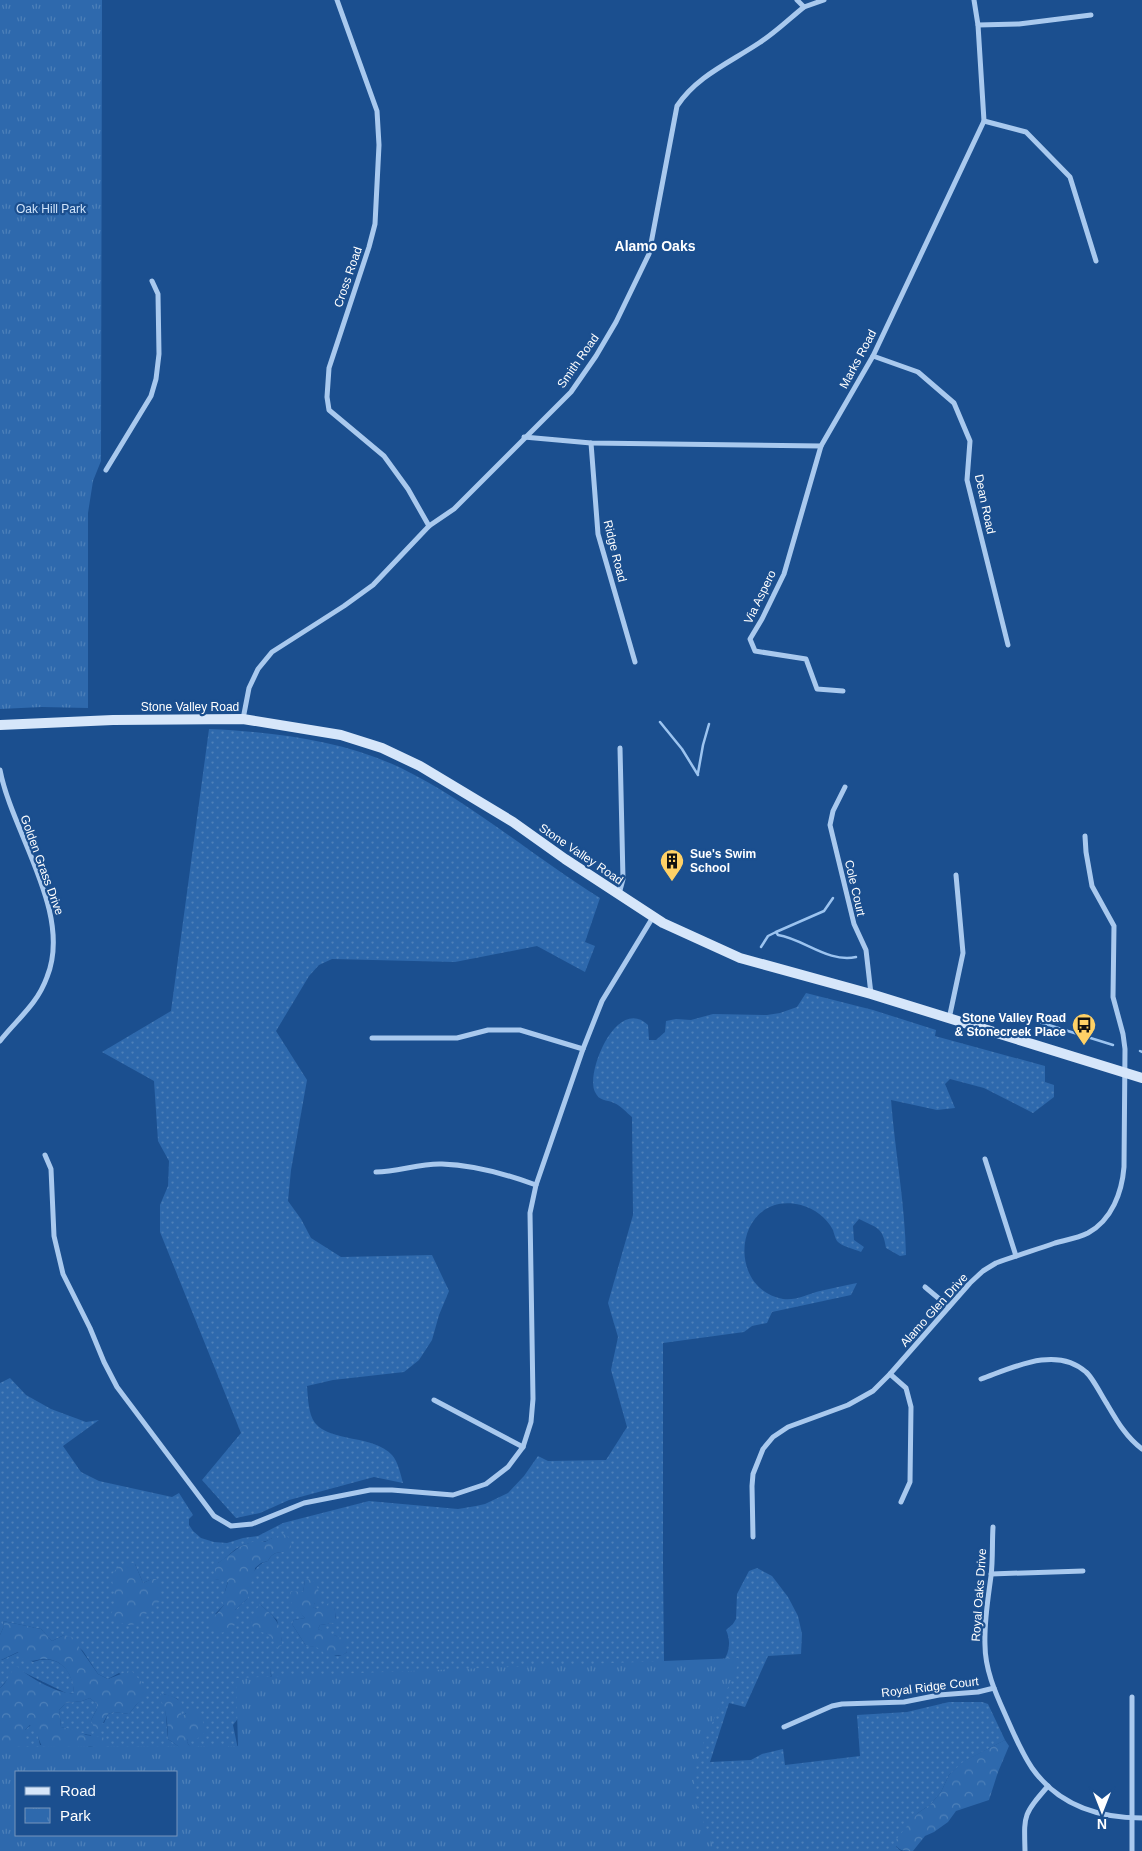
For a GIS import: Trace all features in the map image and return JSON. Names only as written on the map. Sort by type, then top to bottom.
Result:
[{"type":"street","name":"Cross Road","points":[[337,0],[377,111],[379,145],[375,224],[329,368],[329,410],[384,456],[408,489],[429,526]]},
{"type":"street","points":[[797,0],[804,7]]},
{"type":"street","name":"Smith Road","points":[[243,719],[249,688],[258,669],[272,652],[373,585],[429,526],[454,509],[571,392],[596,356],[616,322],[649,254],[677,106],[686,93],[711,72],[760,42],[804,7],[824,0]]},
{"type":"street","name":"Marks Road","points":[[822,446],[873,356],[984,121],[978,25],[974,0]]},
{"type":"street","points":[[978,25],[1019,24],[1091,15]]},
{"type":"street","points":[[984,121],[1026,132],[1070,177],[1096,261]]},
{"type":"street","points":[[106,470],[151,396],[156,380],[159,354],[158,294],[152,281]]},
{"type":"street","name":"Dean Road","points":[[873,356],[918,372],[954,403],[970,441],[967,480],[1008,645]]},
{"type":"street","points":[[524,438],[591,443],[822,446]]},
{"type":"street","name":"Ridge Road","points":[[591,443],[598,534],[635,662]]},
{"type":"street","name":"Via Aspero","points":[[822,446],[784,574],[750,639],[755,651],[806,659],[817,689],[843,692]]},
{"type":"street","name":"Stone Valley Road","points":[[0,726],[122,720],[243,719],[341,735],[382,748],[420,766],[513,822],[652,917],[740,958],[871,994],[1142,1078]]},
{"type":"street","points":[[618,895],[623,879],[620,748]]},
{"type":"street","name":"Golden Grass Drive","points":[[0,770],[8,800],[21,829],[42,889],[52,922],[54,938],[51,966],[47,978],[30,1009],[1,1037]]},
{"type":"street","name":"Cole Court","points":[[845,787],[833,811],[830,825],[854,924],[866,950],[871,994]]},
{"type":"street","name":"Alamo Glen Drive","points":[[753,1537],[753,1474],[763,1449],[773,1437],[788,1426],[859,1400],[873,1391],[982,1271],[996,1263],[1088,1233],[1112,1210],[1123,1183],[1123,1034],[1113,997],[1114,926],[1092,886],[1085,836]]},
{"type":"street","points":[[949,1019],[963,953],[956,875]]},
{"type":"street","points":[[45,1155],[50,1169],[54,1236],[63,1274],[90,1328],[104,1362],[117,1387],[214,1516],[231,1526],[252,1524],[304,1503],[370,1490],[453,1495],[486,1484],[508,1467],[523,1447],[531,1422],[533,1400],[530,1221],[536,1186],[583,1048],[602,1001],[652,917]]},
{"type":"street","points":[[372,1038],[457,1038],[488,1030],[520,1030],[583,1048]]},
{"type":"street","points":[[985,1159],[1016,1256]]},
{"type":"street","points":[[376,1172],[392,1172],[441,1164],[506,1174],[536,1186]]},
{"type":"street","points":[[925,1287],[949,1306]]},
{"type":"street","points":[[981,1379],[1034,1361],[1057,1360],[1071,1364],[1086,1372],[1123,1430],[1142,1449]]},
{"type":"street","points":[[890,1374],[906,1388],[911,1407],[910,1482],[901,1502]]},
{"type":"street","points":[[434,1400],[523,1447]]},
{"type":"street","name":"Royal Oaks Drive","points":[[993,1527],[991,1574],[986,1610],[986,1658],[994,1688],[1026,1759],[1048,1786],[1064,1799],[1082,1809],[1109,1816],[1142,1818]]},
{"type":"street","points":[[991,1574],[1083,1571]]},
{"type":"street","name":"Royal Ridge Court","points":[[784,1727],[832,1706],[842,1704],[904,1702],[939,1695],[978,1692],[994,1688]]},
{"type":"street","points":[[1132,1697],[1132,1851]]},
{"type":"street","points":[[1025,1851],[1024,1821],[1026,1814],[1048,1786]]},
{"type":"green space","name":"Oak Hill Park","points":[[0,0],[102,0],[101,461],[93,481],[88,513],[88,708],[42,707],[0,709]]},
{"type":"green space","points":[[209,729],[258,732],[306,739],[354,750],[399,767],[451,796],[600,898],[585,942],[595,946],[585,972],[537,946],[455,962],[332,959],[319,965],[309,976],[276,1031],[307,1080],[291,1170],[288,1201],[301,1219],[311,1238],[341,1257],[432,1255],[449,1291],[439,1315],[432,1340],[419,1360],[404,1372],[333,1380],[307,1386],[310,1410],[315,1423],[331,1433],[374,1444],[384,1449],[396,1461],[403,1483],[374,1477],[289,1500],[260,1513],[236,1518],[202,1480],[241,1433],[160,1232],[160,1205],[168,1186],[169,1161],[158,1141],[154,1081],[102,1052],[171,1011]]},
{"type":"green space","points":[[806,993],[873,1010],[936,1030],[935,1036],[1045,1066],[1045,1082],[1054,1085],[1054,1097],[1033,1113],[984,1088],[950,1079],[945,1084],[955,1108],[937,1110],[891,1100],[904,1216],[906,1255],[900,1256],[886,1248],[881,1232],[859,1219],[853,1226],[854,1240],[864,1247],[861,1252],[839,1243],[830,1225],[815,1211],[801,1205],[779,1204],[762,1211],[751,1225],[745,1242],[745,1260],[751,1277],[764,1291],[783,1299],[797,1298],[857,1283],[851,1295],[772,1312],[767,1323],[752,1326],[744,1332],[663,1343],[664,1661],[683,1665],[722,1663],[729,1647],[729,1638],[726,1630],[736,1619],[737,1594],[749,1571],[757,1568],[772,1576],[788,1597],[798,1616],[802,1634],[801,1654],[768,1656],[745,1707],[729,1703],[710,1762],[751,1760],[762,1754],[783,1749],[785,1765],[860,1756],[857,1715],[907,1712],[949,1702],[982,1702],[988,1704],[1005,1740],[965,1761],[949,1775],[941,1792],[931,1804],[918,1813],[896,1847],[901,1851],[480,1851],[178,1835],[178,1820],[185,1769],[25,1751],[25,1730],[31,1725],[37,1731],[40,1745],[87,1746],[94,1748],[91,1735],[61,1727],[59,1710],[66,1703],[90,1698],[97,1704],[97,1709],[91,1720],[104,1723],[108,1714],[114,1712],[129,1714],[148,1693],[119,1673],[108,1679],[98,1674],[83,1651],[64,1635],[52,1641],[41,1629],[3,1621],[4,1626],[0,1635],[0,1383],[10,1378],[26,1395],[51,1409],[86,1422],[99,1420],[63,1446],[81,1472],[99,1481],[172,1497],[179,1493],[193,1515],[189,1519],[189,1525],[193,1531],[201,1538],[214,1542],[227,1543],[258,1536],[283,1523],[369,1501],[458,1509],[476,1506],[485,1504],[508,1493],[524,1476],[538,1456],[548,1461],[606,1460],[627,1427],[611,1370],[618,1337],[608,1303],[633,1215],[632,1117],[616,1104],[603,1100],[595,1092],[593,1082],[599,1055],[606,1040],[615,1028],[625,1020],[636,1018],[648,1025],[649,1040],[656,1040],[665,1032],[666,1021],[676,1019],[691,1020],[713,1014],[767,1015],[797,1007]],"holes":[[[272,1538],[286,1552],[275,1554],[268,1561],[258,1566],[250,1581],[248,1598],[235,1610],[215,1614],[224,1605],[228,1581],[215,1579],[218,1563],[241,1546]],[[135,1564],[143,1583],[152,1579],[116,1602],[115,1595]],[[305,1580],[315,1603],[312,1607],[317,1609],[334,1608],[336,1617],[333,1623],[320,1625],[318,1629],[337,1636],[347,1652],[343,1655],[339,1656],[318,1647],[306,1646],[292,1624],[294,1620],[305,1618],[300,1612],[300,1592],[303,1593]],[[260,1604],[277,1620],[282,1641],[266,1633]],[[270,1667],[279,1726],[238,1749],[233,1725],[271,1676]],[[164,1694],[178,1699],[181,1718],[186,1713],[187,1742],[190,1747],[185,1751],[168,1739]]]},
{"type":"green space","points":[[285,1534],[291,1540],[291,1547],[286,1552],[280,1552],[271,1556],[268,1561],[261,1563],[255,1568],[248,1598],[235,1610],[236,1624],[225,1632],[216,1631],[210,1622],[224,1605],[222,1601],[228,1582],[215,1579],[215,1568],[218,1563],[241,1546],[252,1542],[265,1542]]},
{"type":"green space","points":[[129,1562],[135,1564],[143,1583],[156,1579],[161,1592],[160,1601],[135,1624],[128,1625],[119,1622],[111,1615],[115,1599],[112,1574],[119,1566]]},
{"type":"green space","points":[[311,1579],[317,1586],[319,1596],[313,1607],[317,1609],[322,1605],[331,1603],[336,1613],[334,1623],[320,1625],[318,1629],[344,1639],[347,1652],[343,1655],[325,1655],[319,1648],[306,1646],[292,1624],[294,1620],[305,1618],[292,1604],[289,1596],[291,1591],[303,1592],[305,1580]]},
{"type":"green space","points":[[260,1604],[274,1617],[281,1631],[282,1645],[277,1648],[269,1635],[255,1631],[251,1623],[254,1613]]},
{"type":"green space","points":[[3,1621],[41,1629],[52,1641],[64,1635],[72,1637],[98,1674],[108,1679],[131,1670],[149,1694],[129,1714],[114,1712],[108,1714],[99,1730],[94,1728],[91,1720],[97,1709],[97,1704],[90,1698],[66,1703],[59,1710],[61,1727],[86,1735],[103,1737],[105,1742],[101,1748],[87,1746],[80,1752],[45,1750],[30,1725],[25,1730],[25,1751],[0,1810],[0,1688],[17,1666],[28,1675],[52,1688],[74,1693],[69,1674],[56,1661],[50,1659],[24,1660],[18,1652],[0,1660],[0,1635],[4,1626]]},
{"type":"green space","points":[[19,1652],[33,1662],[49,1660],[62,1665],[71,1677],[74,1693],[66,1693],[23,1672],[7,1680],[0,1688],[0,1660]]},
{"type":"green space","points":[[738,1658],[738,1665],[694,1764],[695,1801],[715,1851],[0,1851],[0,1747],[238,1746],[236,1678]]},
{"type":"green space","points":[[160,1694],[172,1696],[182,1703],[181,1717],[192,1709],[202,1719],[204,1733],[197,1739],[188,1739],[187,1742],[190,1747],[185,1751],[168,1739],[166,1713],[160,1699]]},
{"type":"green space","points":[[1005,1740],[1009,1746],[989,1800],[956,1811],[948,1822],[925,1836],[913,1851],[899,1849],[894,1842],[918,1813],[931,1804],[941,1792],[949,1775],[964,1761]]},
{"type":"waterway","points":[[660,722],[682,749],[698,775]]},
{"type":"waterway","points":[[698,773],[709,724]]},
{"type":"waterway","points":[[776,932],[824,911],[833,898]]},
{"type":"waterway","points":[[761,947],[768,936],[776,932],[778,935],[788,937],[826,954],[836,957],[856,957]]},
{"type":"waterway","points":[[1039,1022],[1113,1045]]},
{"type":"place","name":"Sue's Swim School","points":[[672,882]]},
{"type":"place","name":"Stone Valley Road & Stonecreek Place","points":[[1084,1046]]},
{"type":"district","name":"Alamo Oaks","points":[[655,246]]}]
